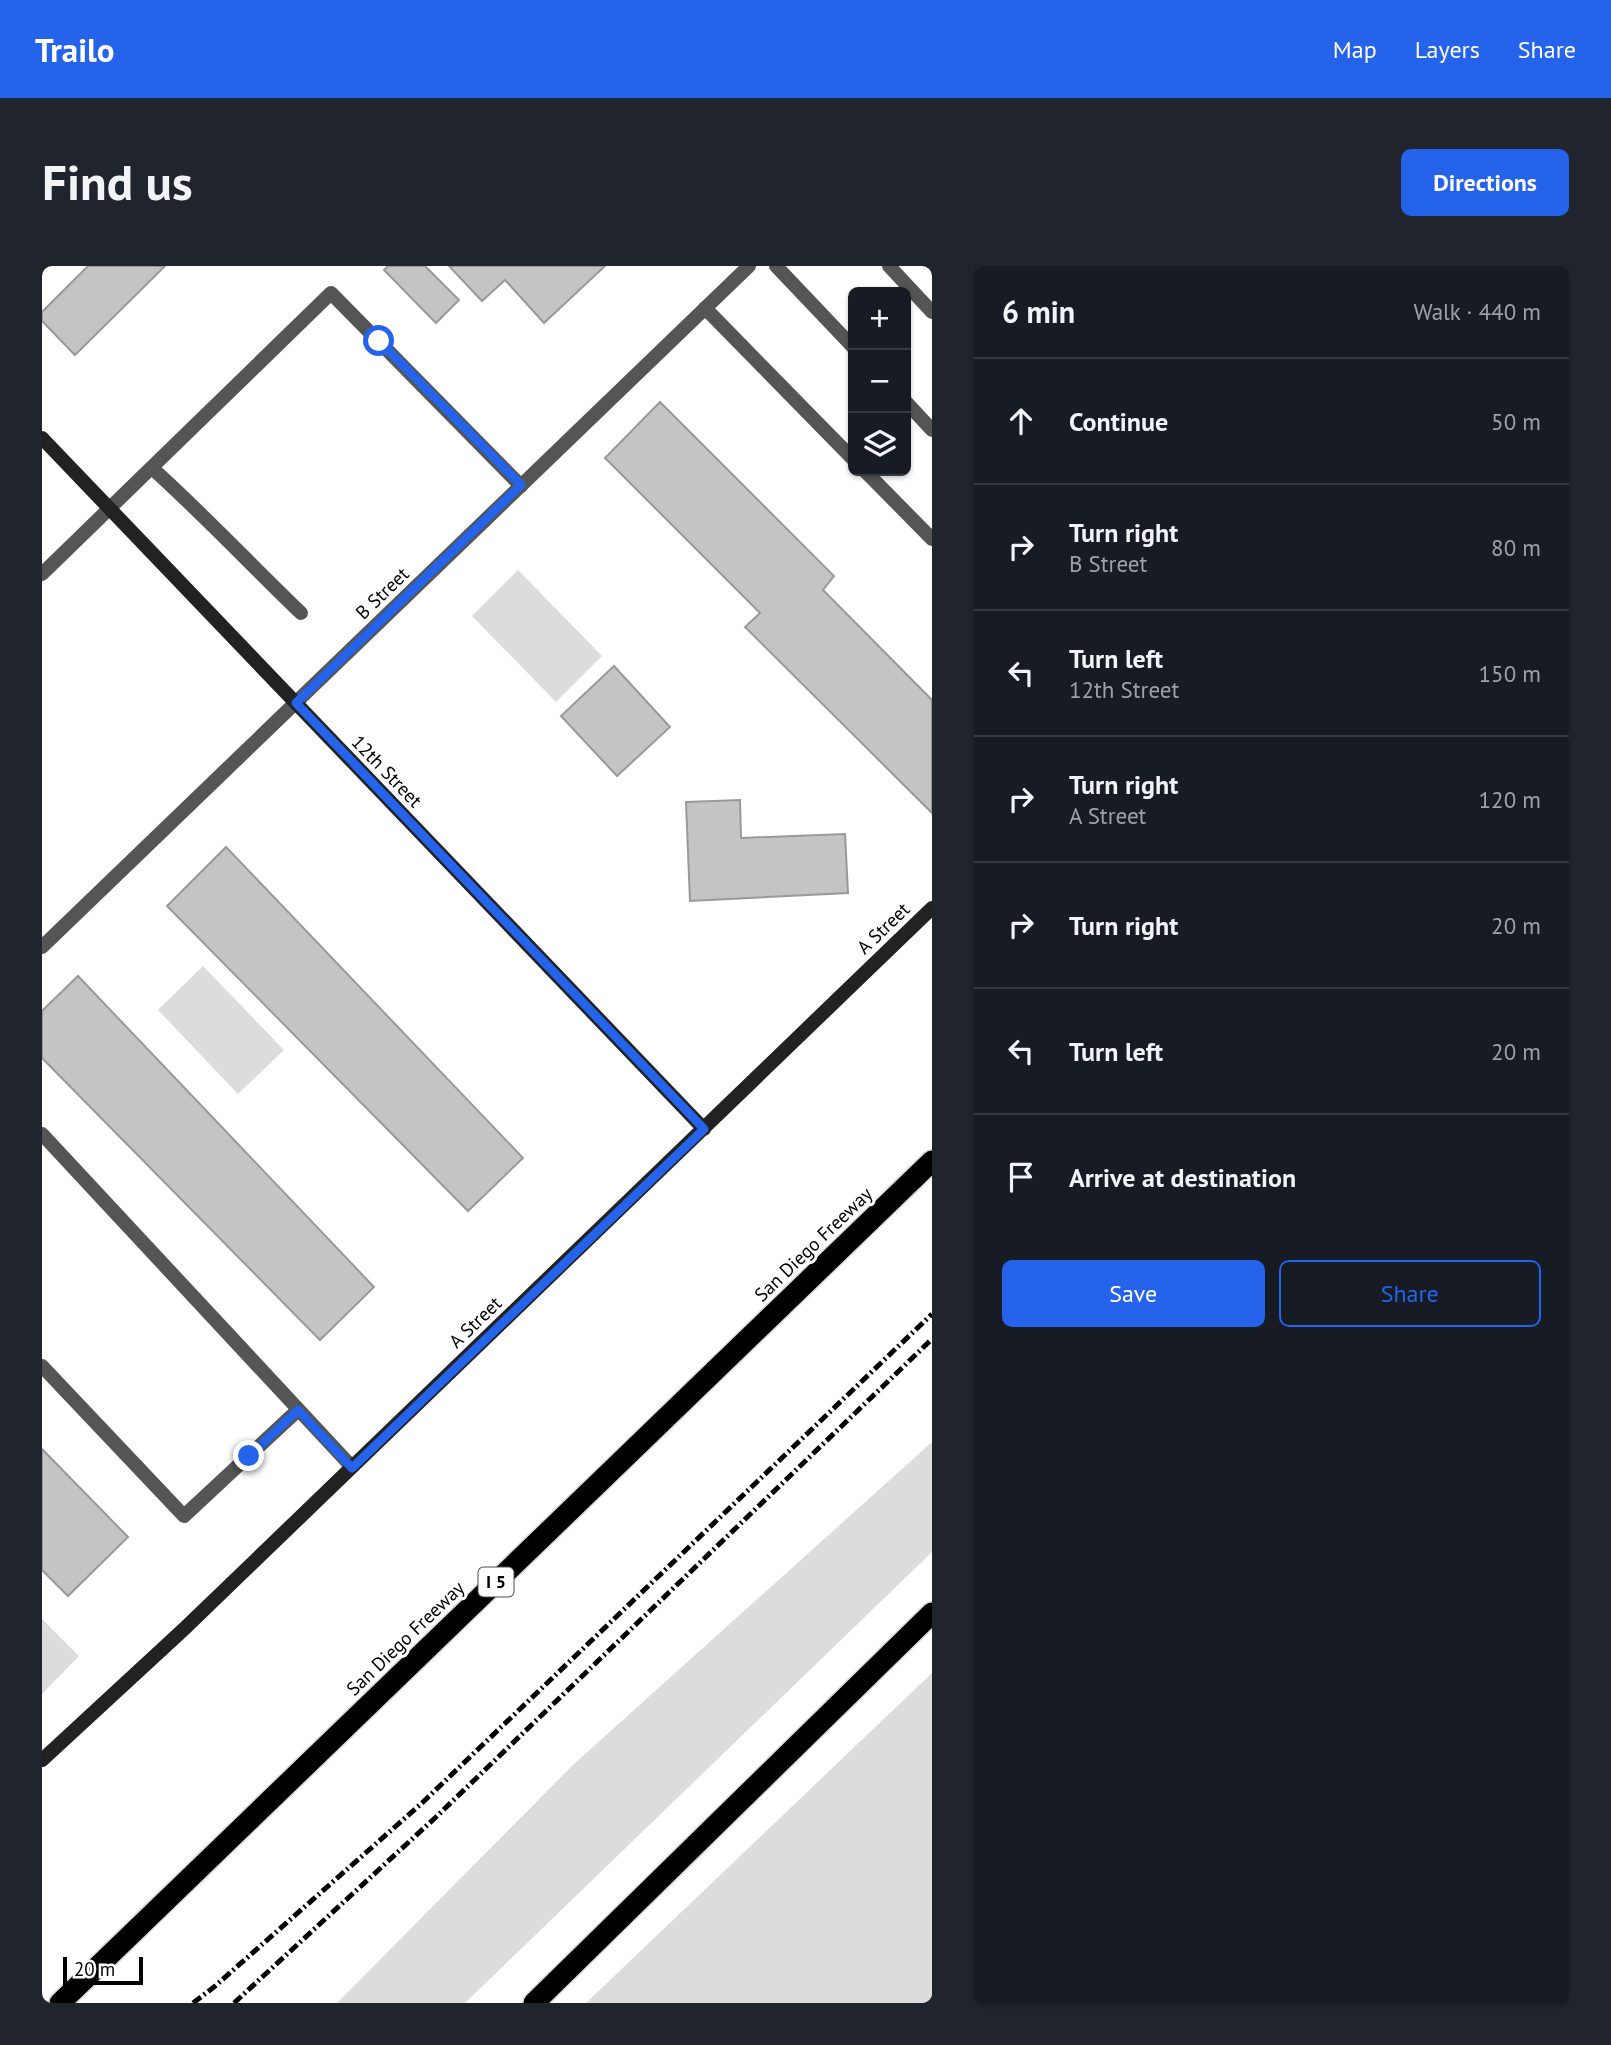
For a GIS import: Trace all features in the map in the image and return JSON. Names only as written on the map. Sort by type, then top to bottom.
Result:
[{"type":"highway","name":"San Diego Freeway","points":[[60,2003],[932,1161]]},
{"type":"highway","points":[[534,2003],[932,1613]]},
{"type":"main road","name":"12th Street","points":[[42,438],[704,1129]]},
{"type":"main road","name":"A Street","points":[[42,1760],[184,1629],[932,908]]},
{"type":"street","name":"B Street","points":[[42,947],[749,266]]},
{"type":"street","points":[[776,266],[848,342]]},
{"type":"street","points":[[889,266],[932,312]]},
{"type":"street","points":[[42,574],[331,293],[521,485]]},
{"type":"street","points":[[705,308],[848,454]]},
{"type":"street","points":[[911,407],[932,430]]},
{"type":"street","points":[[152,468],[302,613]]},
{"type":"street","points":[[870,476],[932,539]]},
{"type":"street","points":[[42,1134],[352,1468]]},
{"type":"street","points":[[42,1366],[184,1516],[298,1410]]},
{"type":"shaded area","points":[[518,570],[602,656],[556,702],[472,616]]},
{"type":"shaded area","points":[[203,966],[284,1050],[238,1094],[158,1010]]},
{"type":"shaded area","points":[[932,1442],[932,1552],[465,2003],[337,2003],[574,1764]]},
{"type":"shaded area","points":[[42,1619],[79,1656],[42,1694]]},
{"type":"shaded area","points":[[932,1673],[932,2003],[586,2003]]},
{"type":"building","points":[[88,266],[165,266],[75,355],[42,321],[42,312]]},
{"type":"building","points":[[388,266],[425,266],[459,300],[436,323],[384,270]]},
{"type":"building","points":[[449,266],[605,266],[544,323],[505,280],[482,301]]},
{"type":"building","points":[[660,402],[834,576],[823,590],[932,700],[932,813],[745,627],[760,613],[605,458]]},
{"type":"building","points":[[614,666],[670,727],[617,776],[561,716]]},
{"type":"building","points":[[740,800],[741,838],[845,834],[848,893],[690,901],[686,802]]},
{"type":"building","points":[[226,847],[523,1158],[468,1211],[167,906]]},
{"type":"building","points":[[78,976],[374,1287],[320,1340],[42,1058],[42,1011]]},
{"type":"building","points":[[42,1449],[128,1537],[68,1596],[42,1570]]},
{"type":"railway","points":[[193,2003],[422,1803],[932,1314]]},
{"type":"railway","points":[[234,2003],[436,1817],[932,1339]]},
{"type":"route","points":[[249,1456],[298,1410],[352,1468],[704,1129],[296,703],[521,485],[379,341]]}]
